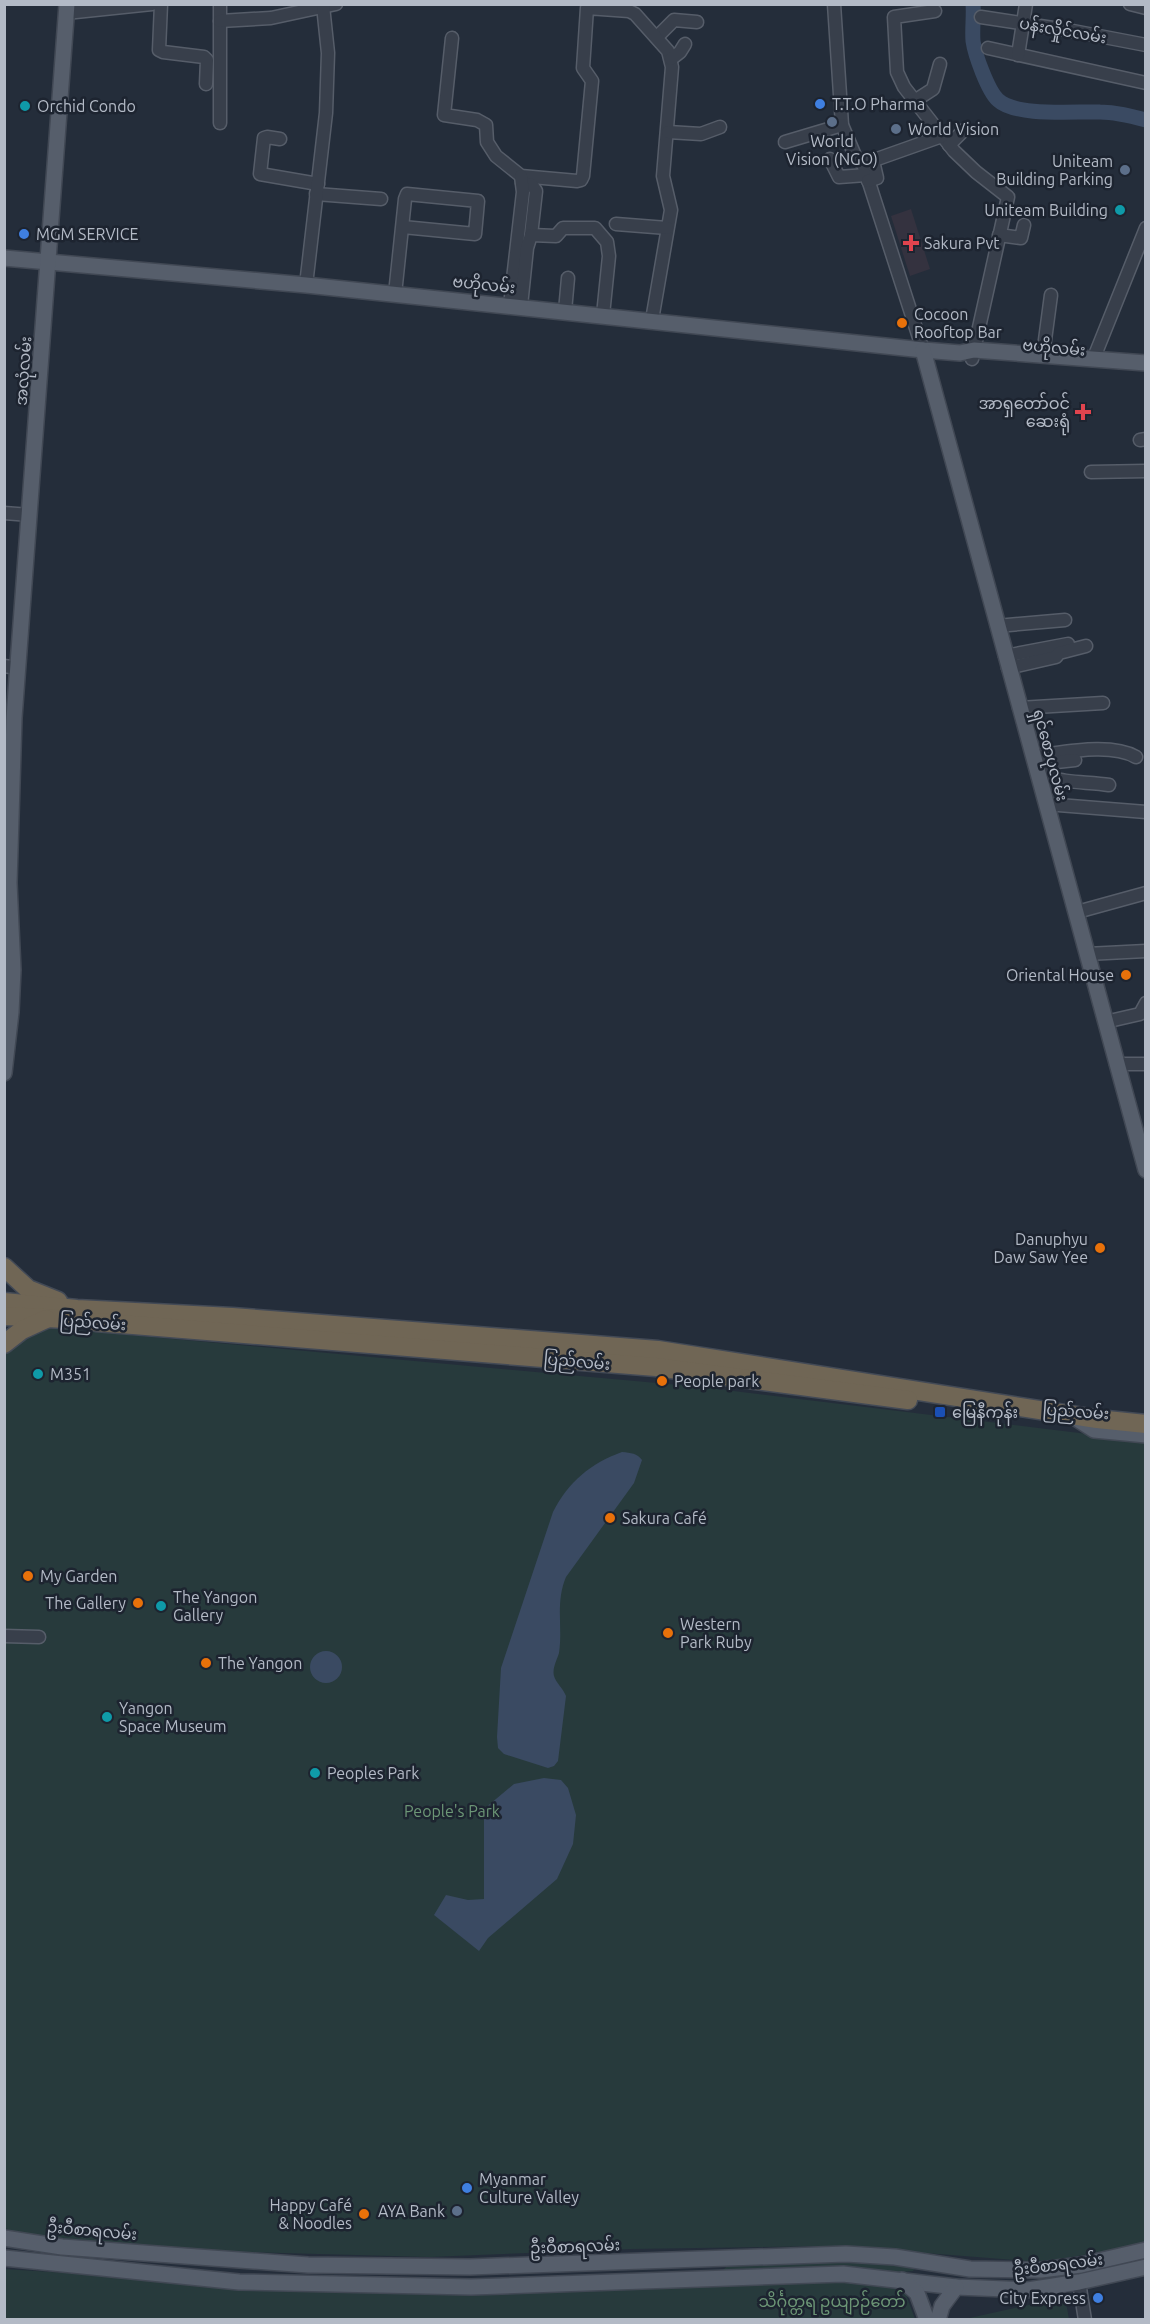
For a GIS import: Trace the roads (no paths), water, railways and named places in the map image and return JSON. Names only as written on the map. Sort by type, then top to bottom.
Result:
[{"type":"highway","points":[[4,1267],[28,1289],[77,1309]]},
{"type":"highway","name":"ပြည်လမ်း","points":[[4,1302],[658,1350],[1076,1417]]},
{"type":"highway","name":"ပြည်လမ်း","points":[[4,1316],[656,1367],[865,1396],[1076,1417]]},
{"type":"highway","points":[[4,1344],[22,1330],[49,1318]]},
{"type":"highway","points":[[1076,1417],[1146,1424]]},
{"type":"main road","name":"အလုံလမ်း","points":[[4,1073],[13,970],[9,883],[11,667],[30,515],[67,8]]},
{"type":"main road","name":"ဗဟိုလမ်း","points":[[4,258],[565,311],[1146,373]]},
{"type":"main road","name":"ရှင်စောပုလမ်း","points":[[923,350],[1007,662],[1038,762],[1046,804],[1146,1170]]},
{"type":"main road","name":"ဗဟိုလမ်း","points":[[969,354],[1043,355],[1146,363]]},
{"type":"main road","name":"အလုံလမ်း","points":[[4,915],[9,883]]},
{"type":"main road","name":"ပြည်လမ်း","points":[[1076,1417],[1095,1412],[1146,1418]]},
{"type":"main road","name":"ပြည်လမ်း","points":[[1076,1417],[1094,1430],[1146,1435]]},
{"type":"main road","name":"ဦးဝီစာရလမ်း","points":[[4,2238],[62,2247],[308,2265],[470,2267],[846,2254],[895,2257],[970,2269],[1041,2270],[1081,2265],[1146,2250]]},
{"type":"main road","points":[[59,2264],[62,2247]]},
{"type":"main road","points":[[157,2274],[159,2254]]},
{"type":"main road","name":"ဦးဝီစာရလမ်း","points":[[4,2258],[239,2282],[471,2287],[843,2274],[963,2288],[1028,2290],[1079,2282],[1146,2267]]},
{"type":"main road","points":[[715,2259],[716,2280]]},
{"type":"main road","points":[[927,2319],[921,2301],[909,2281],[920,2267],[928,2262]]},
{"type":"main road","points":[[938,2319],[942,2306],[963,2288],[970,2269]]},
{"type":"street","points":[[67,8],[152,4]]},
{"type":"street","points":[[161,4],[159,50],[204,57],[207,60],[206,84]]},
{"type":"street","points":[[220,4],[220,123]]},
{"type":"street","points":[[220,21],[271,18],[336,4]]},
{"type":"street","points":[[834,4],[842,125],[856,158],[868,171],[923,350]]},
{"type":"street","points":[[1018,55],[1026,4]]},
{"type":"street","points":[[1130,4],[1146,8]]},
{"type":"street","points":[[306,285],[326,113],[328,53],[323,6]]},
{"type":"street","points":[[522,180],[577,181],[583,176],[592,81],[583,68],[587,8],[629,11],[640,17],[657,37],[671,59],[668,132],[663,176],[670,205],[652,320]]},
{"type":"street","points":[[935,11],[896,15],[893,20],[897,72],[904,87],[945,141],[976,172],[1008,197],[969,354]]},
{"type":"street","name":"ပန်းလှိုင်လမ်း","points":[[981,17],[1146,45]]},
{"type":"street","points":[[657,37],[674,20],[697,22]]},
{"type":"street","points":[[452,38],[444,115],[477,120],[486,126],[487,142],[496,156],[522,180],[532,184],[536,191],[531,235],[515,306]]},
{"type":"street","points":[[671,59],[680,52],[685,44]]},
{"type":"street","points":[[987,48],[1146,83]]},
{"type":"street","points":[[915,100],[933,89],[940,64]]},
{"type":"street","points":[[786,142],[842,125]]},
{"type":"street","points":[[668,132],[700,134],[720,127]]},
{"type":"street","points":[[830,159],[838,177],[868,171],[945,141],[964,130]]},
{"type":"street","points":[[280,139],[264,138],[260,174],[317,189],[381,199]]},
{"type":"street","points":[[515,306],[522,180]]},
{"type":"street","points":[[395,294],[403,227],[407,194],[478,201],[475,234],[403,227]]},
{"type":"street","points":[[616,224],[667,228]]},
{"type":"street","points":[[999,236],[1021,238],[1024,225]]},
{"type":"street","points":[[531,235],[556,236],[563,228],[595,228],[607,242],[609,256],[603,315]]},
{"type":"street","points":[[1094,360],[1146,228]]},
{"type":"street","points":[[565,311],[568,278]]},
{"type":"street","points":[[1043,355],[1051,295]]},
{"type":"street","points":[[1090,472],[1146,471]]},
{"type":"street","points":[[4,513],[30,515]]},
{"type":"street","points":[[997,626],[1065,620]]},
{"type":"street","points":[[1007,662],[1069,644]]},
{"type":"street","points":[[1007,662],[1056,657],[1059,652],[1086,646]]},
{"type":"street","points":[[1020,708],[1103,703]]},
{"type":"street","points":[[1038,762],[1106,749],[1136,757]]},
{"type":"street","points":[[1038,762],[1075,760]]},
{"type":"street","points":[[1038,762],[1053,778],[1109,785]]},
{"type":"street","points":[[1046,804],[1146,812]]},
{"type":"street","points":[[1077,912],[1146,893]]},
{"type":"street","points":[[1087,954],[1146,951]]},
{"type":"street","points":[[1105,1022],[1140,1014],[1146,1003]]},
{"type":"street","points":[[1116,1064],[1146,1064]]},
{"type":"street","points":[[4,1636],[39,1637]]},
{"type":"street","points":[[1079,2282],[1085,2319]]},
{"type":"water","points":[[622,1452],[636,1455],[642,1460],[634,1483],[566,1577],[563,1587],[560,1606],[559,1653],[554,1673],[555,1679],[566,1696],[558,1761],[554,1766],[548,1768],[504,1754],[498,1748],[501,1668],[553,1512],[559,1501],[573,1483],[590,1468]]},
{"type":"water","points":[[326,1651],[337,1656],[342,1667],[337,1678],[326,1683],[315,1678],[310,1667],[315,1656]]},
{"type":"water","points":[[544,1778],[561,1780],[568,1788],[576,1815],[573,1844],[557,1879],[488,1938],[479,1951],[434,1915],[446,1895],[468,1900],[484,1899],[484,1809],[514,1784]]},
{"type":"waterway","points":[[973,4],[974,47],[986,81],[998,100],[1018,109],[1032,111],[1106,112],[1146,120]]},
{"type":"place","name":"T.T.O Pharma","points":[[820,104]]},
{"type":"place","name":"Orchid Condo","points":[[25,106]]},
{"type":"place","name":"World Vision (NGO)","points":[[832,122]]},
{"type":"place","name":"World Vision","points":[[896,129]]},
{"type":"place","name":"Uniteam Building Parking","points":[[1125,170]]},
{"type":"place","name":"Uniteam Building","points":[[1120,210]]},
{"type":"place","name":"MGM SERVICE","points":[[24,234]]},
{"type":"place","name":"Sakura Pvt","points":[[911,243]]},
{"type":"place","name":"Cocoon Rooftop Bar","points":[[902,323]]},
{"type":"place","name":"အာရှတော်ဝင် ဆေးရုံ","points":[[1083,412]]},
{"type":"place","name":"Oriental House","points":[[1126,975]]},
{"type":"place","name":"Danuphyu Daw Saw Yee","points":[[1100,1248]]},
{"type":"place","name":"M351","points":[[38,1374]]},
{"type":"place","name":"People park","points":[[662,1381]]},
{"type":"place","name":"မြေနီကုန်း","points":[[940,1412]]},
{"type":"place","name":"Sakura Café","points":[[610,1518]]},
{"type":"place","name":"My Garden","points":[[28,1576]]},
{"type":"place","name":"The Gallery","points":[[138,1603]]},
{"type":"place","name":"The Yangon Gallery","points":[[161,1606]]},
{"type":"place","name":"Western Park Ruby","points":[[668,1633]]},
{"type":"place","name":"The Yangon","points":[[206,1663]]},
{"type":"place","name":"Yangon Space Museum","points":[[107,1717]]},
{"type":"place","name":"Peoples Park","points":[[315,1773]]},
{"type":"place","name":"Myanmar Culture Valley","points":[[467,2188]]},
{"type":"place","name":"AYA Bank","points":[[457,2211]]},
{"type":"place","name":"Happy Café & Noodles","points":[[364,2214]]},
{"type":"place","name":"City Express","points":[[1098,2298]]},
{"type":"park label","name":"People's Park","points":[[452,1811]]},
{"type":"park label","name":"သိင်္ဂုတ္တရ ဥယျာဉ်တော်","points":[[832,2301]]}]
